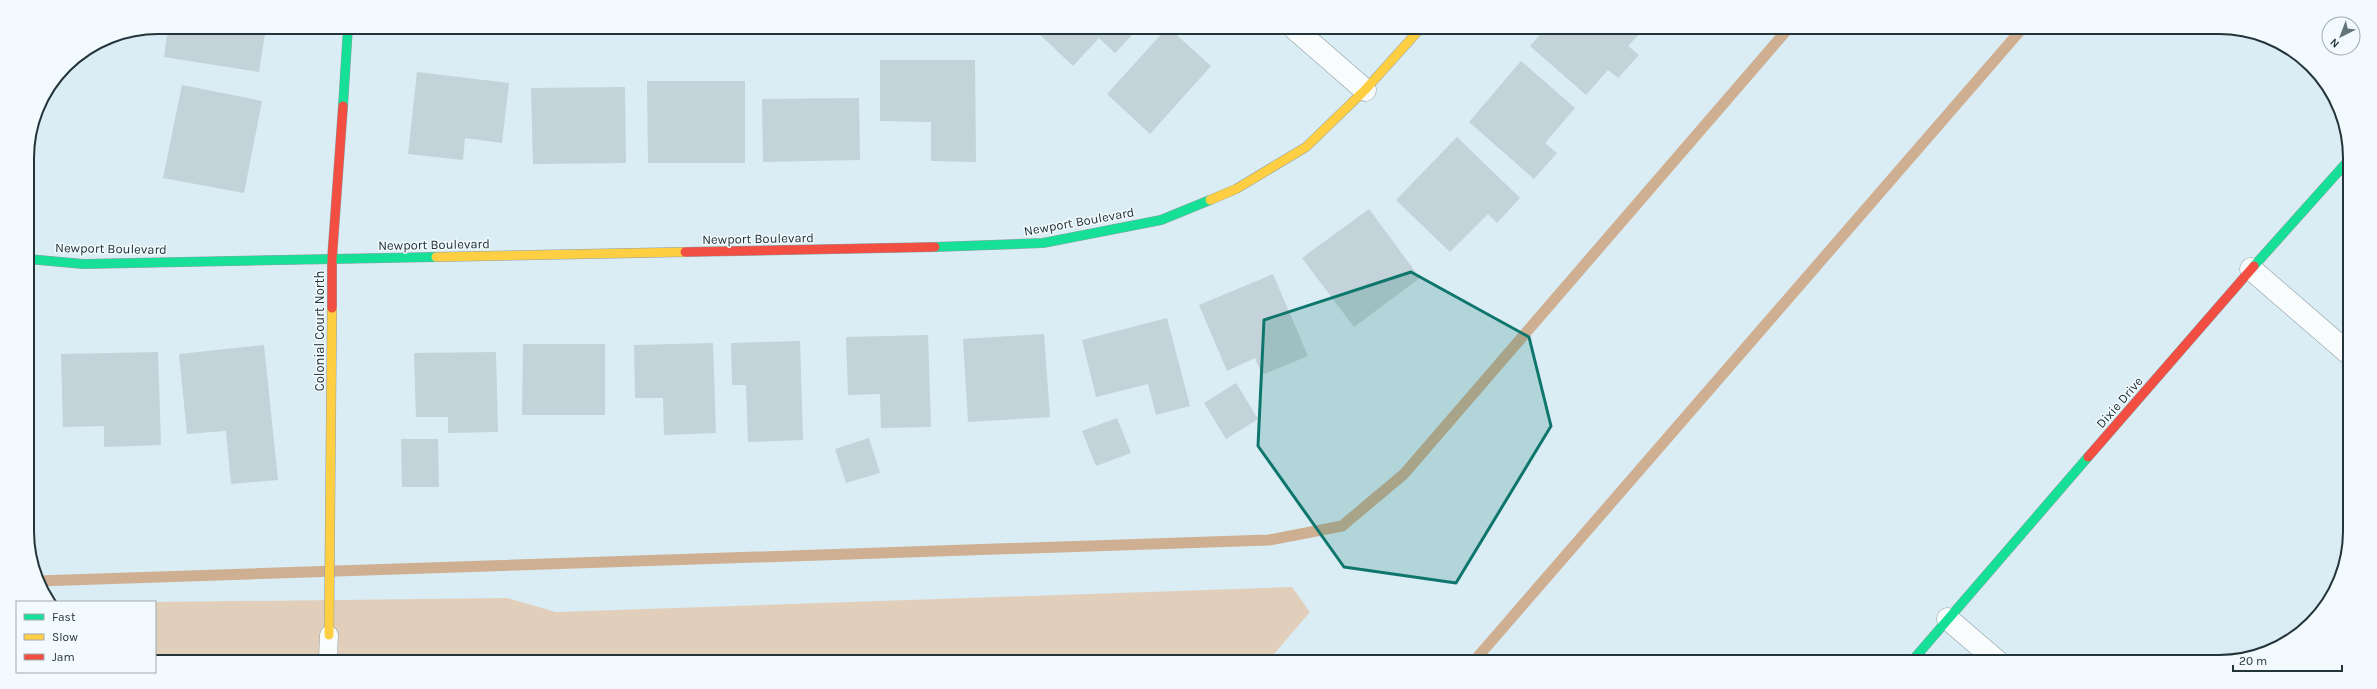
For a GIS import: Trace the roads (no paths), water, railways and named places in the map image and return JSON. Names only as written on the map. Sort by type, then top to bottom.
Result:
[{"type":"street","name":"Colonial Court North","points":[[329,635],[332,259],[348,34]]},
{"type":"street","points":[[1302,34],[1365,90]]},
{"type":"street","name":"Newport Boulevard","points":[[34,260],[83,264],[934,248],[1043,243],[1161,220],[1236,189],[1306,146],[1365,90],[1415,34]]},
{"type":"street","name":"Dixie Drive","points":[[1917,655],[2251,269],[2343,166]]},
{"type":"street","points":[[2251,269],[2343,349]]},
{"type":"street","points":[[1948,619],[1990,655]]},
{"type":"lane","points":[[328,655],[329,635]]},
{"type":"waterway","points":[[44,581],[1269,540],[1342,526],[1404,474],[1784,34]]},
{"type":"waterway","points":[[1479,655],[2017,34]]}]
